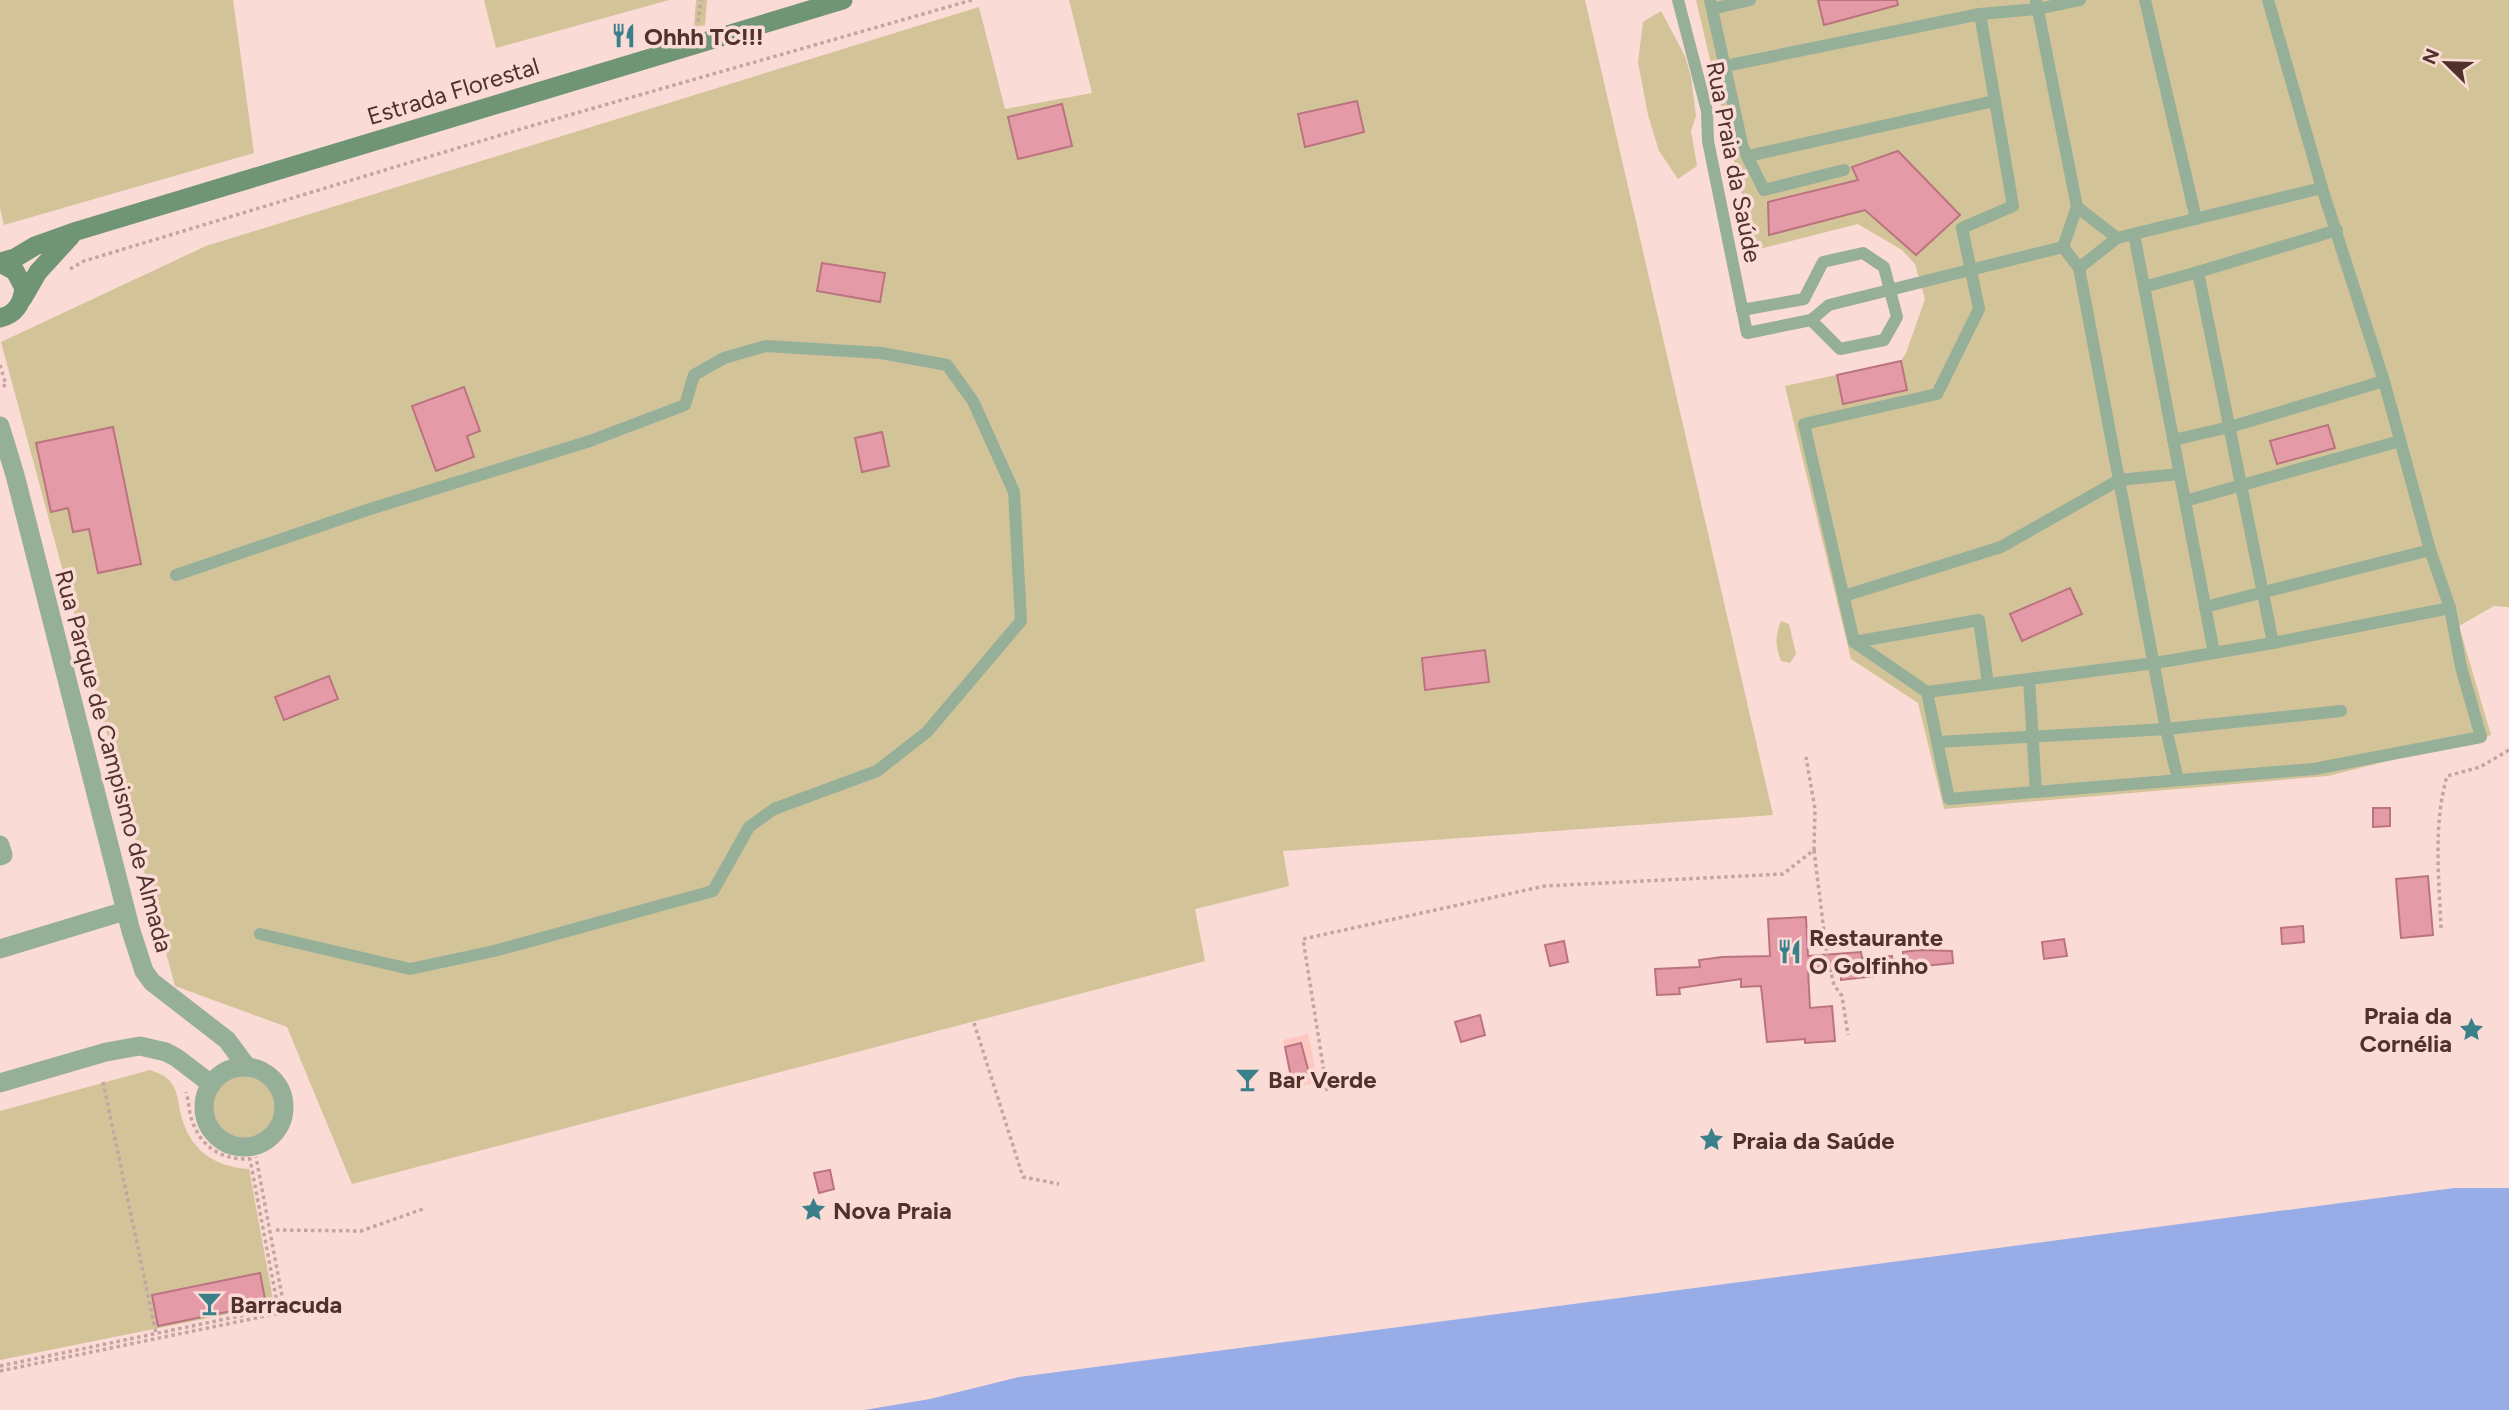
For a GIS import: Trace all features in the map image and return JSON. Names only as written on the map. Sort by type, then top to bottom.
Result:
[{"type":"main road","name":"Estrada Florestal","points":[[0,262],[77,231],[843,0]]},
{"type":"main road","name":"Estrada Florestal","points":[[11,310],[56,250],[77,231]]},
{"type":"main road","points":[[0,262],[9,265],[21,279],[24,288],[11,310]]},
{"type":"street","points":[[0,330],[11,310]]},
{"type":"street","name":"Rua Parque de Campismo de Almada","points":[[0,426],[7,477],[141,964],[152,982],[227,1040],[247,1067]]},
{"type":"street","points":[[0,845],[3,855],[0,856]]},
{"type":"street","points":[[0,949],[125,911]]},
{"type":"street","points":[[0,1083],[106,1052],[140,1046],[166,1052],[211,1084]]},
{"type":"street","points":[[247,1067],[270,1076],[283,1097],[282,1121],[276,1132],[256,1146],[244,1148],[231,1146],[220,1140],[206,1120],[204,1108],[211,1084],[227,1071],[247,1067]]},
{"type":"lane","name":"Rua Praia da Saúde","points":[[1678,0],[1707,111],[1708,141],[1746,333],[1811,320]]},
{"type":"lane","points":[[1750,0],[1711,4],[1744,148],[1763,190],[1844,170]]},
{"type":"lane","points":[[1725,66],[1980,14],[2080,0]]},
{"type":"lane","points":[[2145,0],[2196,219]]},
{"type":"lane","points":[[1927,692],[1949,799],[2314,769],[2481,737],[2461,667],[2450,608],[2430,550],[2384,381],[2322,188],[2268,0]]},
{"type":"lane","points":[[2037,4],[2077,207],[2063,247]]},
{"type":"lane","points":[[1980,14],[2013,206],[1962,228],[1979,309],[1937,394],[1804,424],[1854,642],[1927,692],[2155,663],[2450,608]]},
{"type":"lane","points":[[1748,156],[1994,101]]},
{"type":"lane","points":[[2079,268],[2117,238],[2322,188]]},
{"type":"lane","points":[[2077,207],[2117,238]]},
{"type":"lane","points":[[2144,287],[2337,230]]},
{"type":"lane","points":[[2134,234],[2214,653]]},
{"type":"lane","points":[[1804,299],[1823,261],[1863,253],[1884,267],[1890,290],[1897,317],[1884,340],[1840,349],[1811,320],[1829,305],[1890,290],[2063,247]]},
{"type":"lane","points":[[2063,247],[2079,268],[2178,780]]},
{"type":"lane","points":[[2198,272],[2273,643]]},
{"type":"lane","points":[[1742,310],[1804,299],[1829,305]]},
{"type":"lane","points":[[176,575],[370,509],[590,440],[685,405],[694,375],[724,358],[766,346],[881,353],[947,365],[972,401],[1014,492],[1021,621],[927,732],[877,771],[774,809],[749,827],[713,891],[494,951],[410,969],[260,933]]},
{"type":"lane","points":[[2173,440],[2230,427],[2384,381]]},
{"type":"lane","points":[[2185,501],[2400,441]]},
{"type":"lane","points":[[1844,597],[2001,547],[2119,480],[2179,474]]},
{"type":"lane","points":[[2205,607],[2430,550]]},
{"type":"lane","points":[[1854,642],[1979,620],[1988,684]]},
{"type":"lane","points":[[2028,679],[2036,792]]},
{"type":"lane","points":[[1938,742],[2166,729],[2341,711]]},
{"type":"path","points":[[66,271],[83,261],[470,144],[972,0]]},
{"type":"path","points":[[0,365],[6,384],[0,387]]},
{"type":"path","points":[[2441,928],[2439,826],[2441,796],[2447,776],[2480,767],[2509,750]]},
{"type":"path","points":[[1806,757],[1815,808],[1814,850],[1827,956],[1834,985],[1842,996],[1848,1035]]},
{"type":"path","points":[[1327,1091],[1303,939],[1545,886],[1783,874],[1814,850]]},
{"type":"path","points":[[974,1023],[1023,1177],[1059,1184]]},
{"type":"path","points":[[103,1082],[156,1336]]},
{"type":"path","points":[[182,1084],[201,1140],[222,1156],[235,1159],[253,1158]]},
{"type":"path","points":[[156,1336],[278,1308],[253,1158]]},
{"type":"path","points":[[0,1368],[285,1312],[253,1158]]},
{"type":"path","points":[[276,1230],[360,1230],[423,1209]]},
{"type":"shaded area","points":[[0,0],[233,0],[254,153],[4,225],[0,208]]},
{"type":"shaded area","points":[[484,0],[669,0],[496,48]]},
{"type":"shaded area","points":[[696,0],[707,0],[705,25],[694,27]]},
{"type":"shaded area","points":[[1069,0],[1585,0],[1773,815],[1283,851],[1289,886],[1195,909],[1205,961],[352,1184],[287,1027],[175,986],[1,342],[206,246],[979,7],[1005,109],[1092,93]]},
{"type":"shaded area","points":[[1696,0],[2509,0],[2509,607],[2494,606],[2459,626],[2491,735],[2328,776],[1944,809],[1918,703],[1851,659],[1785,386],[1901,361],[1925,299],[1915,264],[1902,250],[1858,224],[1755,250]]},
{"type":"shaded area","points":[[1661,11],[1685,56],[1691,77],[1696,116],[1691,131],[1697,166],[1678,179],[1659,151],[1648,115],[1638,62],[1643,22]]},
{"type":"shaded area","points":[[1781,621],[1789,624],[1796,654],[1790,663],[1781,661],[1778,650],[1777,636]]},
{"type":"shaded area","points":[[1308,1034],[1318,1082],[1294,1088],[1283,1040]]},
{"type":"shaded area","points":[[150,1070],[172,1083],[189,1135],[204,1153],[224,1164],[249,1169],[274,1305],[0,1360],[0,1111]]},
{"type":"shaded area","points":[[238,1076],[250,1076],[266,1085],[273,1095],[273,1119],[266,1129],[250,1138],[238,1138],[227,1133],[218,1124],[213,1113],[213,1101],[218,1090],[227,1081]]},
{"type":"water","points":[[2454,1188],[2509,1188],[2509,1410],[864,1410],[930,1399],[1019,1377]]},
{"type":"building","points":[[1818,0],[1897,0],[1898,5],[1824,25]]},
{"type":"building","points":[[1357,101],[1364,132],[1305,147],[1298,114]]},
{"type":"building","points":[[1062,104],[1072,146],[1018,159],[1008,117]]},
{"type":"building","points":[[1898,151],[1960,215],[1916,255],[1865,210],[1769,235],[1768,202],[1858,180],[1852,167]]},
{"type":"building","points":[[822,263],[885,273],[880,302],[817,291]]},
{"type":"building","points":[[1901,361],[1907,390],[1843,404],[1837,375]]},
{"type":"building","points":[[464,387],[480,431],[467,436],[474,457],[436,471],[412,406]]},
{"type":"building","points":[[2328,425],[2335,448],[2277,464],[2270,441]]},
{"type":"building","points":[[113,427],[141,564],[98,573],[89,529],[73,532],[68,508],[51,512],[36,443]]},
{"type":"building","points":[[882,432],[889,466],[862,472],[855,438]]},
{"type":"building","points":[[2070,588],[2082,614],[2022,641],[2010,614]]},
{"type":"building","points":[[1485,650],[1489,682],[1425,690],[1422,658]]},
{"type":"building","points":[[329,676],[338,699],[284,720],[275,697]]},
{"type":"building","points":[[2373,808],[2390,808],[2390,826],[2373,827]]},
{"type":"building","points":[[2428,876],[2433,935],[2401,938],[2396,879]]},
{"type":"building","points":[[1806,917],[1808,956],[1861,952],[1862,958],[1892,956],[1893,974],[1841,980],[1841,971],[1808,970],[1810,1008],[1832,1006],[1835,1041],[1805,1043],[1805,1039],[1767,1042],[1761,986],[1741,987],[1741,979],[1679,988],[1680,994],[1657,995],[1655,969],[1700,967],[1699,960],[1722,957],[1770,956],[1768,919]]},
{"type":"building","points":[[2303,926],[2304,942],[2282,944],[2281,928]]},
{"type":"building","points":[[2064,939],[2067,956],[2044,959],[2042,942]]},
{"type":"building","points":[[1564,941],[1568,962],[1550,966],[1545,945]]},
{"type":"building","points":[[1952,951],[1953,963],[1904,968],[1903,952]]},
{"type":"building","points":[[1480,1015],[1485,1035],[1461,1042],[1455,1022]]},
{"type":"building","points":[[1301,1043],[1309,1073],[1291,1077],[1285,1047]]},
{"type":"building","points":[[830,1170],[834,1189],[819,1193],[814,1173]]},
{"type":"building","points":[[260,1273],[266,1304],[158,1326],[152,1295]]},
{"type":"place","name":"Ohhh TC!!!","points":[[624,36]]},
{"type":"place","name":"Restaurante O Golfinho","points":[[1789,951]]},
{"type":"place","name":"Praia da Cornélia","points":[[2472,1029]]},
{"type":"place","name":"Bar Verde","points":[[1248,1079]]},
{"type":"place","name":"Praia da Saúde","points":[[1712,1140]]},
{"type":"place","name":"Nova Praia","points":[[813,1210]]},
{"type":"place","name":"Barracuda","points":[[210,1304]]}]
